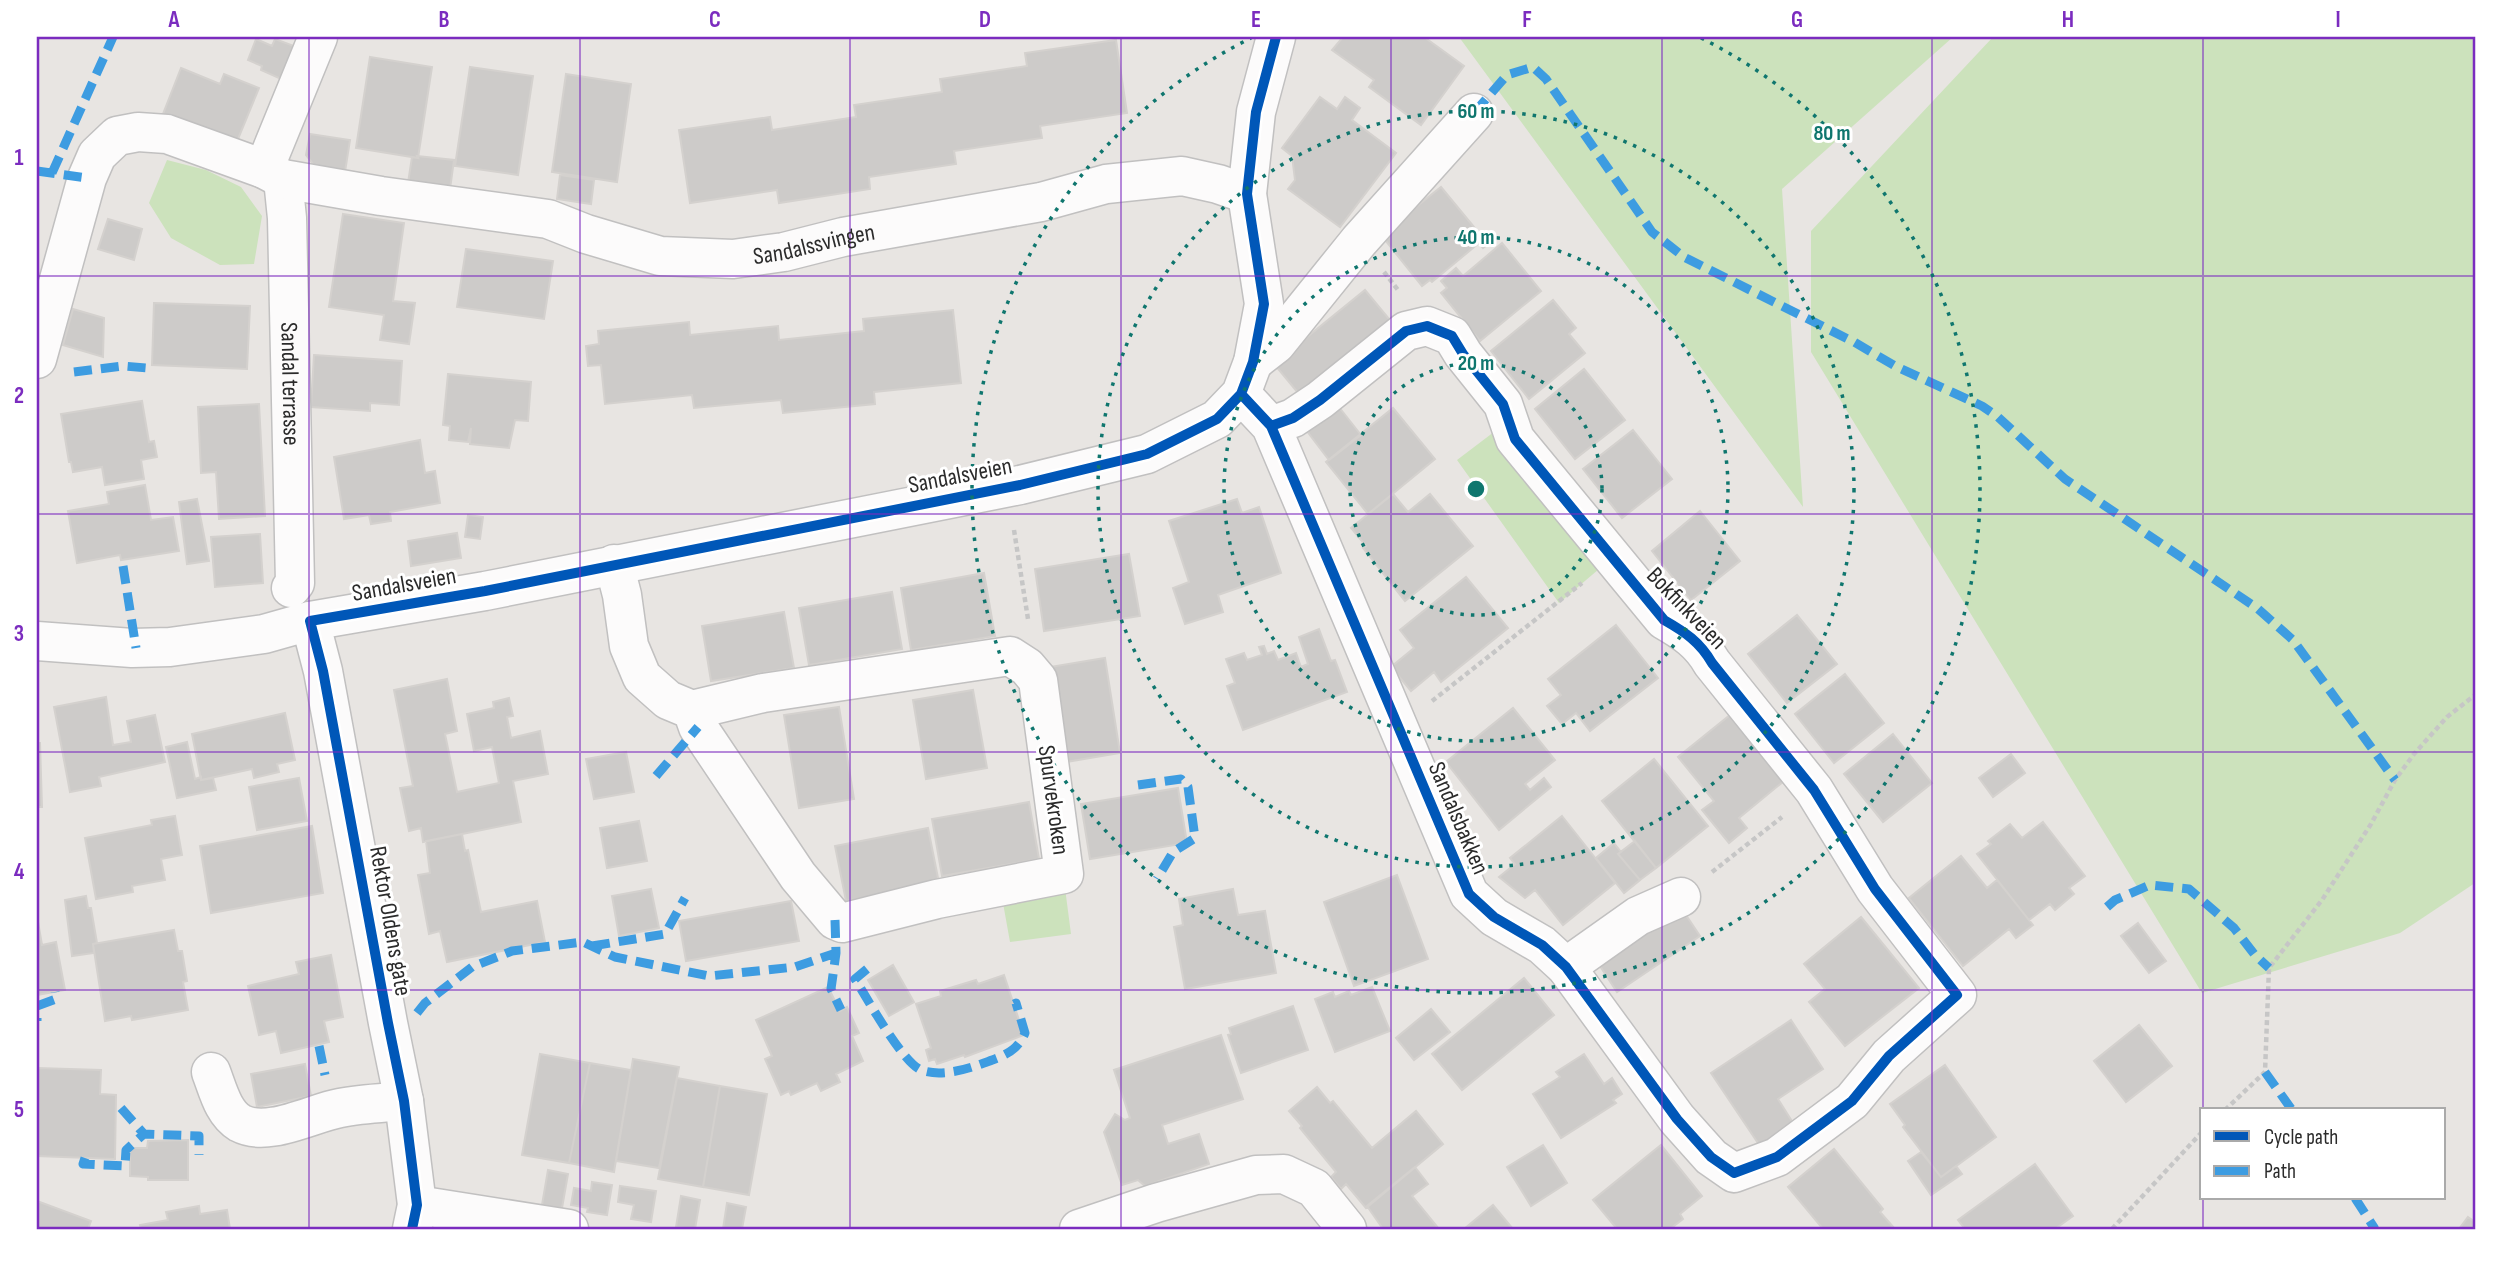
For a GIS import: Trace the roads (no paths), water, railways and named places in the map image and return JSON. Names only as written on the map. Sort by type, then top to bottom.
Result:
[{"type":"street","name":"Sandal terrasse","points":[[291,588],[295,583],[288,218],[273,174],[318,37]]},
{"type":"street","points":[[1247,378],[1264,304],[1247,194],[1256,112],[1276,37]]},
{"type":"street","name":"Sandalsveien","points":[[37,640],[170,648],[264,634],[310,621],[485,591],[1020,485],[1147,454],[1217,419],[1247,378],[1359,241],[1474,113]]},
{"type":"street","points":[[37,359],[88,178],[97,155],[117,136],[138,132],[167,134],[273,174]]},
{"type":"street","name":"Sandalssvingen","points":[[273,174],[381,196],[548,219],[586,234],[660,256],[733,259],[784,252],[843,237],[1041,202],[1106,184],[1182,176],[1247,194]]},
{"type":"street","name":"Bokfinkveien","points":[[1271,426],[1293,418],[1320,400],[1406,331],[1427,326],[1452,336],[1503,404],[1515,439],[1664,620],[1693,638],[1705,651],[1814,790],[1875,889],[1957,995],[1889,1056],[1852,1101]]},
{"type":"street","name":"Sandalsbakken","points":[[1247,378],[1271,426],[1469,894],[1494,918],[1542,945],[1566,967],[1677,1119],[1711,1157],[1734,1173],[1777,1157],[1852,1101]]},
{"type":"street","points":[[614,564],[622,595],[629,646],[642,677],[668,700],[692,710]]},
{"type":"street","name":"Rektor Oldens gate","points":[[310,621],[323,671],[404,1101],[415,1217]]},
{"type":"street","name":"Spurvekroken","points":[[1010,656],[1027,667],[1038,680],[1064,874],[937,899],[842,923],[835,920],[798,876],[698,727],[692,710],[763,693],[1010,656]]},
{"type":"street","points":[[1566,967],[1638,916],[1681,897]]},
{"type":"street","points":[[211,1073],[228,1113],[242,1124],[268,1127],[337,1108],[404,1101]]},
{"type":"street","points":[[1079,1229],[1156,1203],[1256,1175],[1284,1174],[1314,1188],[1347,1229]]},
{"type":"street","points":[[415,1217],[569,1229]]}]
